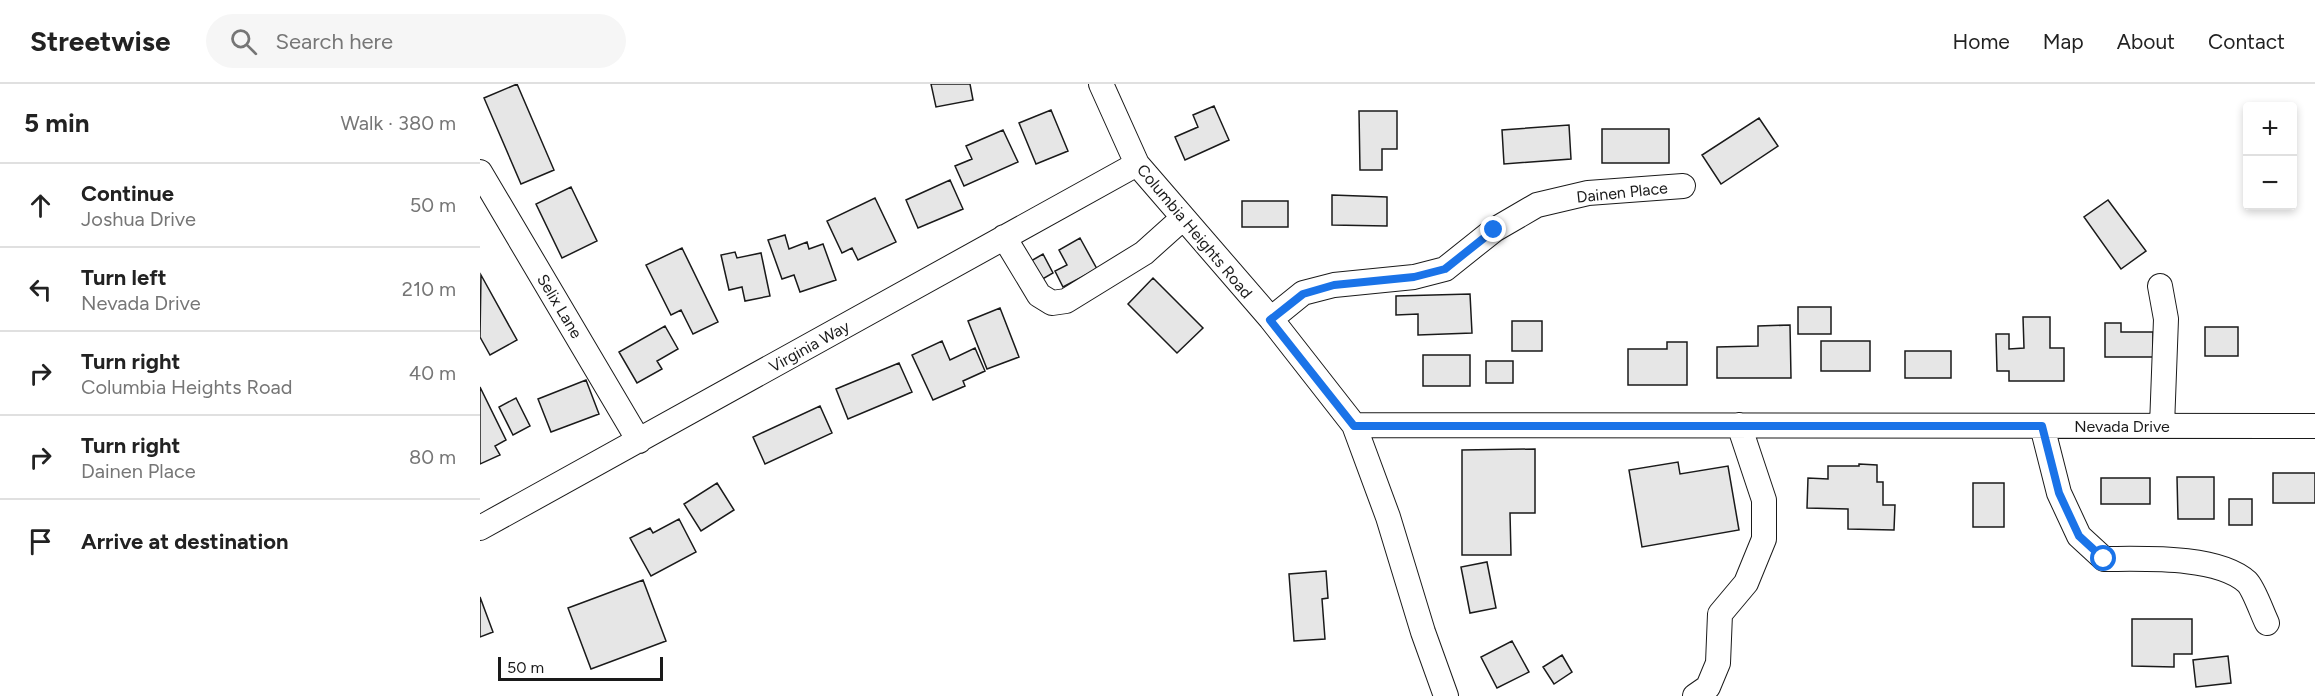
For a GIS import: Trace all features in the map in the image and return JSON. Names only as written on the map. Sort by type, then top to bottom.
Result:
[{"type":"street","name":"Columbia Heights Road","points":[[1101,84],[1137,164],[1270,320],[1354,426],[1388,517],[1446,696]]},
{"type":"street","name":"Virginia Way","points":[[480,528],[1137,164]]},
{"type":"street","name":"Selix Lane","points":[[480,172],[639,441]]},
{"type":"street","name":"Dainen Place","points":[[1270,320],[1303,294],[1334,285],[1414,277],[1445,269],[1494,230],[1537,205],[1588,193],[1683,186]]},
{"type":"street","points":[[1004,237],[1039,295],[1052,303],[1066,301],[1143,253],[1183,218]]},
{"type":"street","points":[[2160,286],[2166,319],[2162,426]]},
{"type":"street","name":"Nevada Drive","points":[[1354,426],[2315,426]]},
{"type":"street","points":[[1695,696],[1708,687],[1718,663],[1720,614],[1746,583],[1764,539],[1764,500],[1739,426]]},
{"type":"street","points":[[2042,426],[2059,493],[2079,536],[2104,559],[2153,559],[2215,565],[2247,582],[2267,623]]},
{"type":"building","points":[[517,84],[554,170],[521,184],[484,98]]},
{"type":"building","points":[[931,84],[970,84],[973,100],[936,107]]},
{"type":"building","points":[[1214,106],[1229,140],[1185,160],[1175,137],[1198,127],[1193,115]]},
{"type":"building","points":[[1051,110],[1068,151],[1036,164],[1019,123]]},
{"type":"building","points":[[1359,111],[1397,111],[1397,149],[1382,149],[1382,170],[1360,170]]},
{"type":"building","points":[[1759,118],[1778,146],[1721,184],[1702,155]]},
{"type":"building","points":[[1569,125],[1571,159],[1504,164],[1502,130]]},
{"type":"building","points":[[1602,129],[1669,129],[1669,163],[1602,163]]},
{"type":"building","points":[[1003,130],[1018,162],[964,186],[955,166],[972,159],[966,146]]},
{"type":"building","points":[[950,180],[963,209],[918,228],[906,200]]},
{"type":"building","points":[[571,187],[597,241],[562,258],[536,204]]},
{"type":"building","points":[[1332,195],[1387,197],[1387,226],[1332,225]]},
{"type":"building","points":[[875,198],[896,242],[858,260],[852,248],[842,253],[827,221]]},
{"type":"building","points":[[2108,200],[2146,251],[2121,269],[2084,217]]},
{"type":"building","points":[[1242,201],[1288,201],[1288,227],[1242,227]]},
{"type":"building","points":[[785,235],[789,249],[807,242],[809,249],[823,244],[836,280],[800,292],[794,275],[782,279],[768,240]]},
{"type":"building","points":[[1080,238],[1097,269],[1063,287],[1055,271],[1067,265],[1059,250]]},
{"type":"building","points":[[682,248],[718,322],[693,334],[681,310],[671,315],[646,265]]},
{"type":"building","points":[[735,252],[737,258],[761,253],[770,296],[745,301],[742,287],[729,290],[721,255]]},
{"type":"building","points":[[1043,254],[1053,273],[1034,284],[1024,265]]},
{"type":"building","points":[[481,275],[517,340],[490,355],[480,337]]},
{"type":"building","points":[[1153,278],[1203,328],[1177,353],[1128,304]]},
{"type":"building","points":[[1470,294],[1472,333],[1418,335],[1418,314],[1396,315],[1396,296]]},
{"type":"building","points":[[1798,307],[1831,307],[1831,334],[1798,334]]},
{"type":"building","points":[[1000,308],[1019,357],[987,369],[968,321]]},
{"type":"building","points":[[2023,317],[2050,317],[2050,348],[2064,348],[2064,381],[2009,381],[2009,371],[1997,371],[1996,334],[2009,334],[2009,349],[2024,348]]},
{"type":"building","points":[[1512,321],[1542,321],[1542,351],[1512,351]]},
{"type":"building","points":[[2105,323],[2121,323],[2121,332],[2153,332],[2153,357],[2105,357]]},
{"type":"building","points":[[1790,325],[1791,378],[1717,378],[1717,347],[1758,346],[1758,326]]},
{"type":"building","points":[[665,326],[678,349],[657,361],[662,369],[637,383],[619,352]]},
{"type":"building","points":[[2205,327],[2238,327],[2238,356],[2205,356]]},
{"type":"building","points":[[942,341],[950,360],[975,348],[985,371],[963,381],[965,386],[933,400],[912,355]]},
{"type":"building","points":[[1821,341],[1870,341],[1870,371],[1821,371]]},
{"type":"building","points":[[1667,342],[1687,342],[1687,385],[1628,385],[1628,349],[1667,349]]},
{"type":"building","points":[[1905,351],[1951,351],[1951,378],[1905,378]]},
{"type":"building","points":[[1423,355],[1470,355],[1470,386],[1423,386]]},
{"type":"building","points":[[1486,361],[1513,361],[1513,383],[1486,383]]},
{"type":"building","points":[[899,363],[912,392],[848,419],[836,389]]},
{"type":"building","points":[[586,380],[599,414],[551,432],[538,399]]},
{"type":"building","points":[[480,387],[506,440],[495,446],[500,455],[480,464]]},
{"type":"building","points":[[516,398],[530,426],[513,435],[499,407]]},
{"type":"building","points":[[820,406],[832,433],[765,464],[753,437]]},
{"type":"building","points":[[1535,449],[1535,513],[1510,513],[1511,555],[1462,555],[1462,450]]},
{"type":"building","points":[[1678,462],[1680,474],[1728,466],[1739,530],[1642,547],[1629,470]]},
{"type":"building","points":[[1859,464],[1877,465],[1877,482],[1883,482],[1883,505],[1895,505],[1894,530],[1848,529],[1848,509],[1807,508],[1808,478],[1828,479],[1828,466],[1859,466]]},
{"type":"building","points":[[2273,473],[2315,473],[2315,503],[2273,503]]},
{"type":"building","points":[[2177,477],[2214,477],[2214,519],[2178,519]]},
{"type":"building","points":[[2101,478],[2150,478],[2150,504],[2101,504]]},
{"type":"building","points":[[717,483],[734,510],[701,531],[684,504]]},
{"type":"building","points":[[1973,483],[2004,483],[2004,527],[1973,527]]},
{"type":"building","points":[[2229,499],[2252,499],[2252,525],[2229,525]]},
{"type":"building","points":[[679,519],[696,552],[651,576],[630,538],[650,528],[653,533]]},
{"type":"building","points":[[1487,562],[1496,608],[1470,613],[1461,567]]},
{"type":"building","points":[[1326,571],[1328,598],[1322,599],[1325,639],[1294,641],[1289,574]]},
{"type":"building","points":[[643,580],[666,641],[591,669],[568,608]]},
{"type":"building","points":[[480,597],[493,632],[480,637]]},
{"type":"building","points":[[2132,619],[2192,619],[2192,654],[2174,654],[2174,667],[2132,666]]},
{"type":"building","points":[[1512,641],[1529,672],[1497,688],[1481,657]]},
{"type":"building","points":[[1562,655],[1572,672],[1554,684],[1543,667]]},
{"type":"building","points":[[2228,656],[2231,683],[2196,687],[2193,660]]},
{"type":"route","points":[[1494,230],[1445,269],[1414,277],[1334,285],[1303,294],[1270,320],[1354,426],[2042,426],[2059,493],[2079,536],[2104,559]]}]
